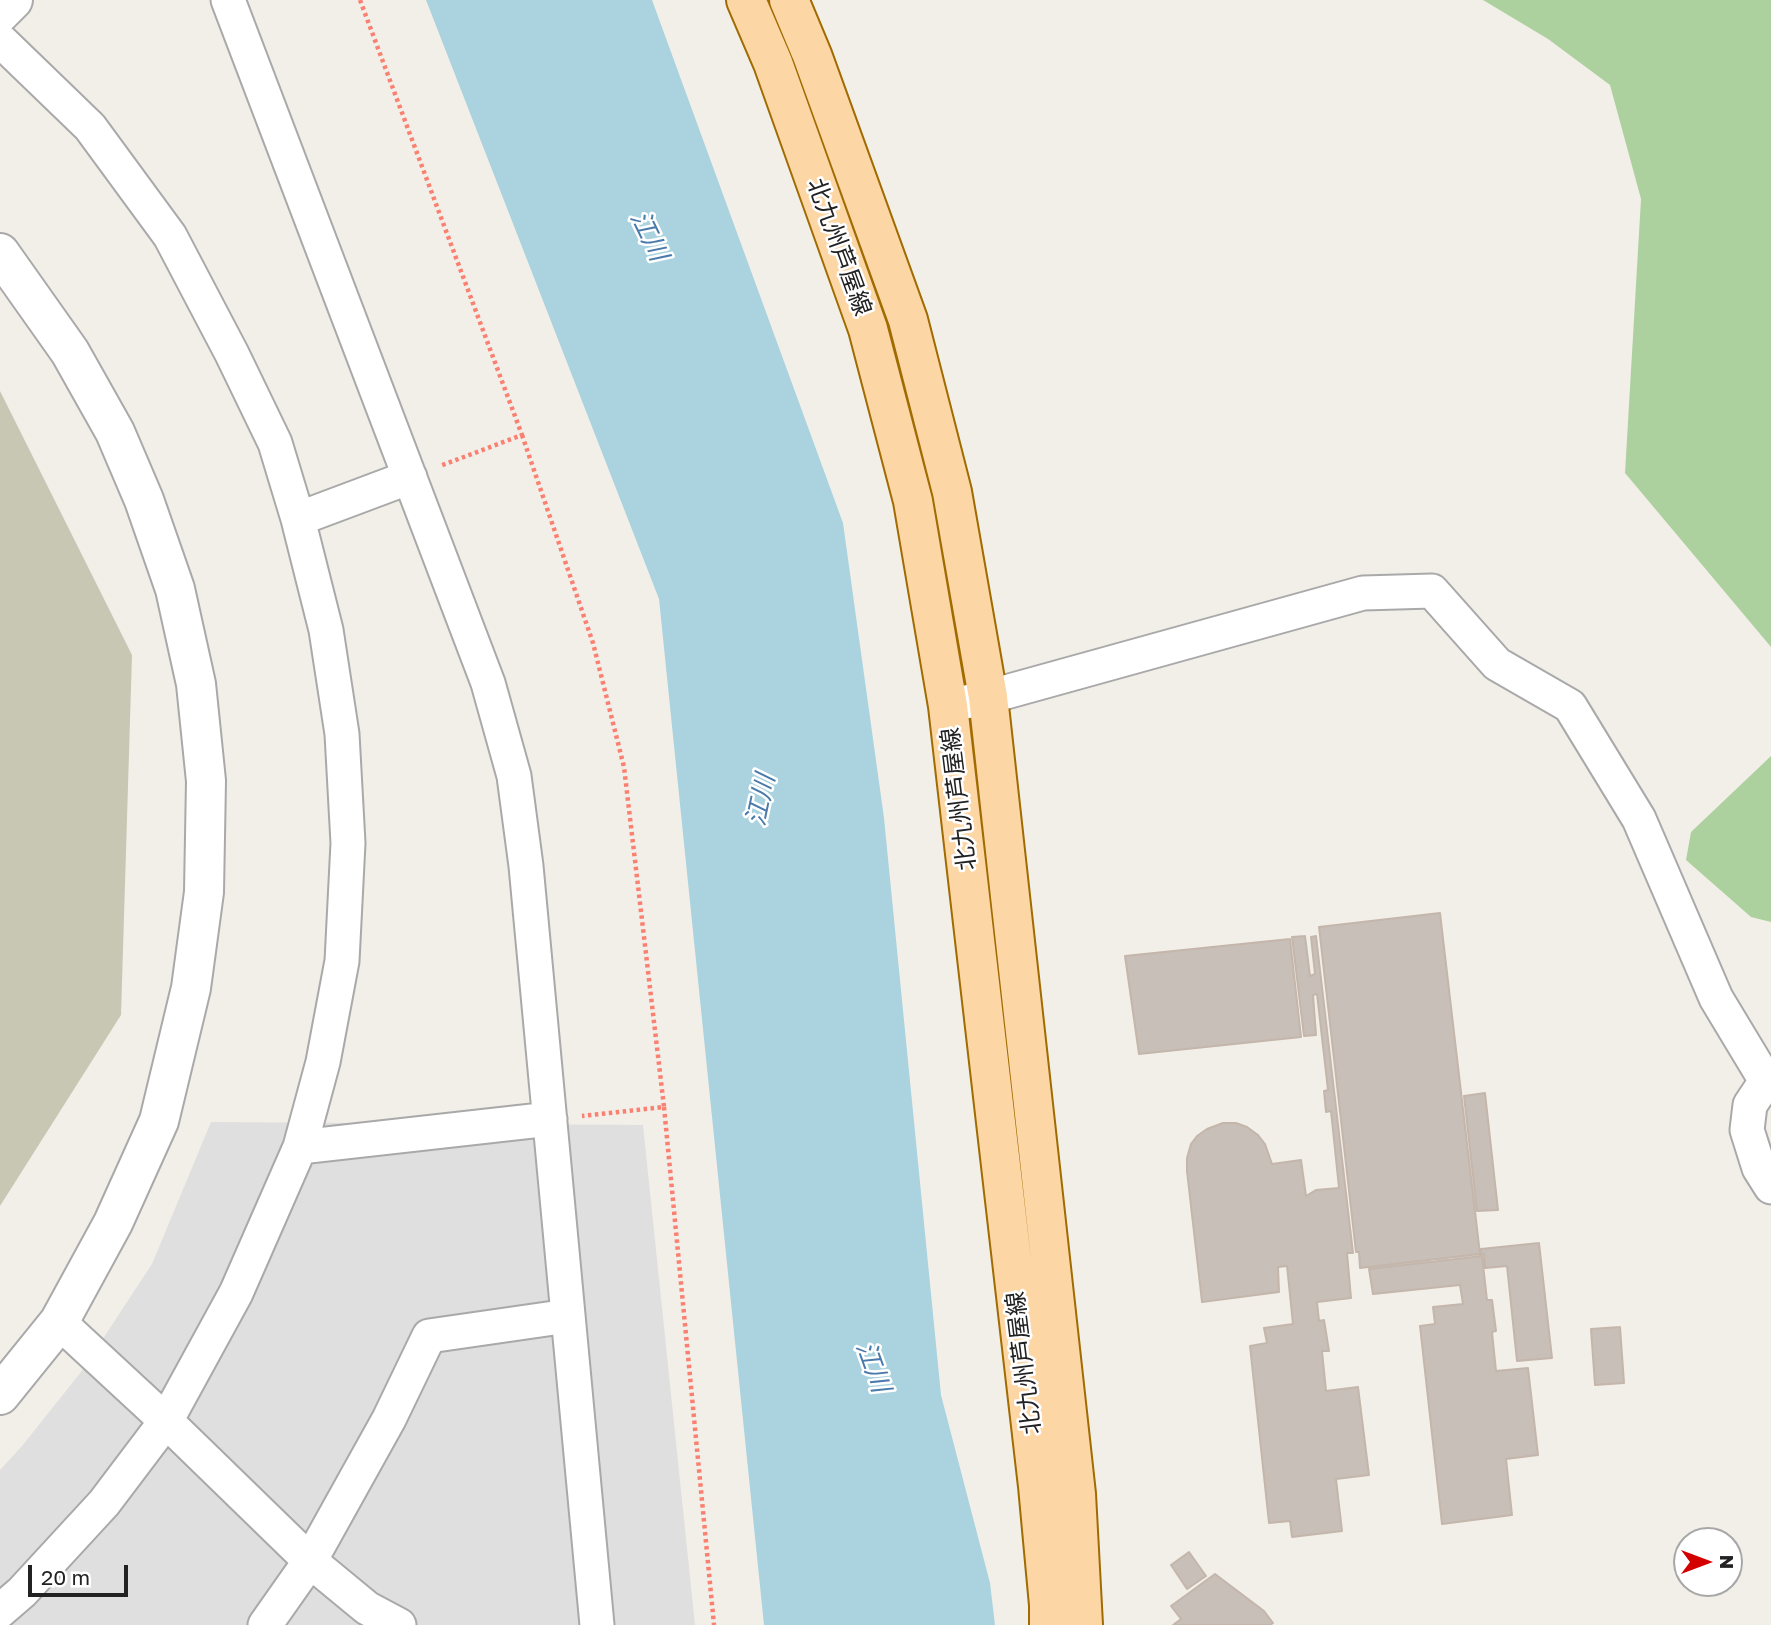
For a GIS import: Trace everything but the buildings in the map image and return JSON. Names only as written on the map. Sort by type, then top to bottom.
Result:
[{"type":"main road","name":"北九州芦屋線","points":[[746,0],[772,63],[868,329],[913,501],[948,706],[1038,1486],[1049,1625]]},
{"type":"main road","name":"北九州芦屋線","points":[[789,0],[812,55],[908,320],[952,492],[988,697],[1076,1494],[1083,1625]]},
{"type":"street","points":[[0,13],[13,0]]},
{"type":"street","points":[[228,0],[488,683],[514,776],[527,866],[597,1625]]},
{"type":"street","points":[[0,40],[90,127],[170,236],[275,443],[298,519],[326,630],[342,734],[348,843],[342,961],[323,1062],[300,1147],[236,1293],[166,1421],[104,1503],[22,1592],[0,1611]]},
{"type":"street","points":[[0,253],[70,352],[115,432],[144,500],[175,589],[196,684],[206,781],[204,892],[191,988],[159,1121],[113,1223],[59,1322],[0,1395]]},
{"type":"street","points":[[298,519],[410,477]]},
{"type":"street","points":[[948,706],[1363,593],[1432,591],[1497,664],[1570,706],[1639,819],[1716,999],[1766,1081],[1750,1105],[1747,1130],[1759,1168],[1771,1187]]},
{"type":"street","points":[[300,1147],[550,1119]]},
{"type":"street","points":[[265,1625],[310,1560],[389,1419],[429,1336],[568,1316]]},
{"type":"street","points":[[59,1322],[310,1560],[367,1608],[399,1625]]},
{"type":"path","points":[[360,0],[522,435],[593,643],[624,767],[664,1107],[714,1625]]},
{"type":"path","points":[[410,477],[522,435]]},
{"type":"path","points":[[550,1119],[664,1107]]},
{"type":"shaded area","points":[[0,391],[132,655],[121,1015],[0,1206]]},
{"type":"shaded area","points":[[211,1122],[643,1125],[695,1625],[0,1625],[0,1470],[81,1372],[152,1264]]},
{"type":"green space","points":[[1483,0],[1771,0],[1771,647],[1625,473],[1641,199],[1610,85],[1548,39]]},
{"type":"green space","points":[[1771,756],[1771,922],[1751,917],[1686,860],[1691,832]]},
{"type":"water","name":"江川","points":[[426,0],[652,0],[843,523],[884,818],[941,1395],[990,1583],[995,1625],[764,1625],[659,599]]}]
